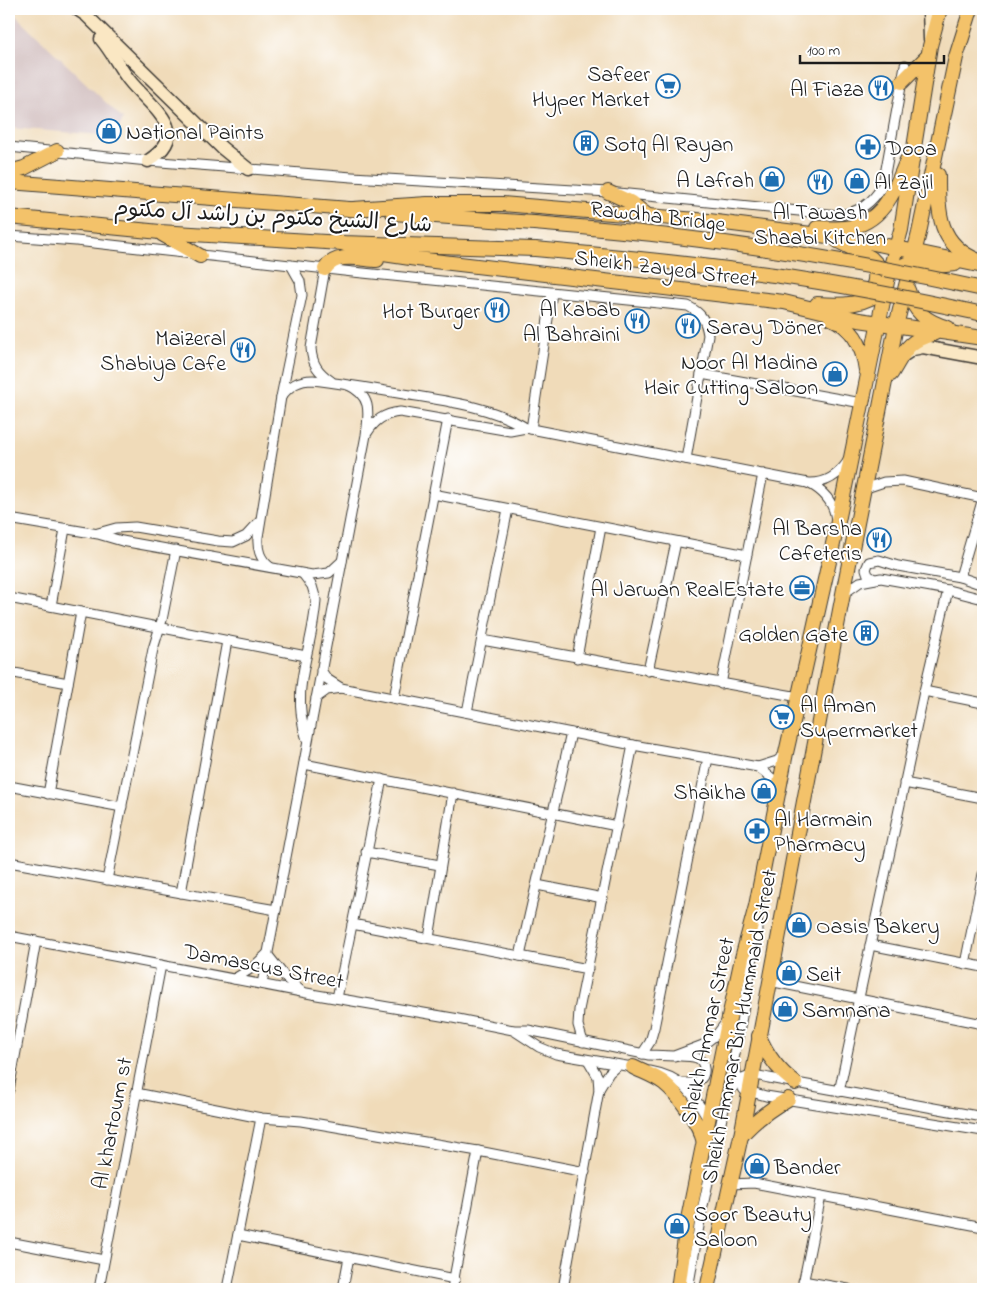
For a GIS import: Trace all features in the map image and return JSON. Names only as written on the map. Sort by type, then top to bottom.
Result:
[{"type":"main road","name":"Sheikh Ammar Bin Hummaid Street","points":[[707,1289],[740,1136],[743,1087],[752,1076],[863,489],[896,326],[907,287],[901,230],[929,51],[940,9]]},
{"type":"main road","name":"Sheikh Ammar Bin Hummaid Street","points":[[786,753],[837,526],[878,322],[888,282],[919,233],[956,57],[971,9]]},
{"type":"main road","points":[[902,82],[929,51]]},
{"type":"main road","points":[[770,228],[844,228],[873,218],[888,202],[914,143]]},
{"type":"main road","points":[[9,172],[24,168],[57,151]]},
{"type":"main road","points":[[936,155],[938,211],[941,224],[955,245],[983,264]]},
{"type":"main road","name":"شارع الشيخ مكتوم بن راشد آل مكتوم","points":[[9,182],[433,217],[534,223]]},
{"type":"main road","points":[[608,192],[630,202],[648,216]]},
{"type":"main road","name":"Sheikh Zayed Street","points":[[353,209],[427,204],[502,204],[709,221],[859,240],[905,255],[983,264]]},
{"type":"main road","name":"شارع الشيخ مكتوم بن راشد آل مكتوم","points":[[9,217],[160,232],[342,243],[535,249]]},
{"type":"main road","name":"Rawdha Bridge","points":[[534,223],[678,237],[776,251],[865,265],[983,289]]},
{"type":"main road","points":[[160,232],[200,256]]},
{"type":"main road","points":[[824,237],[848,246],[871,258],[898,297],[900,309]]},
{"type":"main road","name":"Sheikh Zayed Street","points":[[342,243],[370,252],[393,256],[695,290],[784,302],[839,316],[983,338]]},
{"type":"main road","name":"Rawdha Bridge","points":[[535,249],[678,263],[775,276],[907,298],[983,314]]},
{"type":"main road","points":[[784,302],[832,306],[862,302],[873,297],[888,282],[905,255],[928,265]]},
{"type":"main road","points":[[325,269],[329,262],[337,258],[348,258],[500,272],[515,271]]},
{"type":"main road","points":[[862,302],[872,290],[876,279],[875,268],[871,258]]},
{"type":"main road","points":[[964,262],[945,266],[920,266],[913,272],[907,287],[916,310],[931,322],[983,338]]},
{"type":"main road","points":[[745,298],[826,317],[844,325],[854,337],[863,356],[866,381]]},
{"type":"main road","points":[[885,383],[904,351],[914,342],[941,332]]},
{"type":"main road","name":"Sheikh Ammar Street","points":[[678,1289],[684,1241],[708,1121],[742,958],[756,906],[780,792],[786,753]]},
{"type":"main road","points":[[759,1036],[777,1067],[795,1084]]},
{"type":"main road","points":[[633,1067],[656,1078],[668,1087],[694,1119],[704,1142]]},
{"type":"main road","points":[[740,1136],[761,1116],[788,1100]]},
{"type":"street","points":[[77,9],[108,48],[130,82],[166,122],[168,140],[164,149],[148,161]]},
{"type":"street","points":[[77,9],[86,15],[222,148],[248,169]]},
{"type":"street","points":[[929,9],[929,51]]},
{"type":"street","points":[[9,147],[352,178],[608,192],[839,215],[853,213],[865,206],[876,197],[883,184],[905,65]]},
{"type":"street","points":[[9,236],[76,241],[200,256],[688,306],[696,310],[703,317],[708,335],[686,459]]},
{"type":"street","points":[[270,567],[258,551],[258,537],[281,396],[302,295],[300,281],[291,265]]},
{"type":"street","points":[[325,269],[311,357],[319,372],[334,383]]},
{"type":"street","points":[[529,429],[552,293]]},
{"type":"street","points":[[896,367],[908,352],[918,347],[928,347],[983,358]]},
{"type":"street","points":[[701,374],[862,403]]},
{"type":"street","points":[[281,396],[292,386],[306,380],[348,385],[462,405],[510,420],[529,429],[808,483],[827,496],[834,510],[837,526]]},
{"type":"street","points":[[262,984],[369,414],[365,400],[355,388],[348,385]]},
{"type":"street","points":[[366,434],[376,421],[392,413],[409,412],[506,431],[529,429]]},
{"type":"street","points":[[394,698],[448,420]]},
{"type":"street","points":[[808,483],[819,482],[835,476],[844,467],[850,454]]},
{"type":"street","points":[[721,684],[763,474]]},
{"type":"street","points":[[863,489],[884,482],[903,481],[983,498],[960,577]]},
{"type":"street","points":[[434,494],[747,555]]},
{"type":"street","points":[[467,712],[508,509]]},
{"type":"street","points":[[9,519],[98,534],[122,541],[302,574],[323,574],[334,570],[342,561]]},
{"type":"street","points":[[98,534],[116,528],[135,527],[233,542],[252,532],[260,519]]},
{"type":"street","points":[[577,658],[601,527]]},
{"type":"street","points":[[51,606],[65,529]]},
{"type":"street","points":[[648,671],[676,542]]},
{"type":"street","points":[[107,880],[153,649],[160,627],[176,550]]},
{"type":"street","points":[[874,579],[868,575],[866,569],[869,562],[875,560],[960,577],[983,585]]},
{"type":"street","points":[[302,574],[312,586],[316,600],[301,682],[300,707],[308,743]]},
{"type":"street","points":[[843,594],[860,582],[874,579],[948,590],[983,599]]},
{"type":"street","points":[[839,1092],[904,783],[948,590]]},
{"type":"street","points":[[9,598],[306,656]]},
{"type":"street","points":[[48,794],[81,612]]},
{"type":"street","points":[[181,893],[227,640]]},
{"type":"street","points":[[482,640],[799,697]]},
{"type":"street","points":[[321,670],[327,679],[341,688]]},
{"type":"street","points":[[9,672],[68,683]]},
{"type":"street","points":[[316,698],[328,690],[341,688],[633,745],[758,767],[777,761],[786,753]]},
{"type":"street","points":[[924,691],[983,703]]},
{"type":"street","points":[[520,956],[571,732]]},
{"type":"street","points":[[583,1042],[578,1018],[633,745]]},
{"type":"street","points":[[642,1054],[650,1042],[654,1028],[679,912],[708,758]]},
{"type":"street","points":[[304,764],[617,826]]},
{"type":"street","points":[[758,767],[773,779],[780,792]]},
{"type":"street","points":[[336,998],[382,779]]},
{"type":"street","points":[[904,783],[983,798]]},
{"type":"street","points":[[9,786],[122,807]]},
{"type":"street","points":[[429,938],[453,793]]},
{"type":"street","points":[[366,852],[440,865]]},
{"type":"street","points":[[9,862],[276,910]]},
{"type":"street","points":[[965,964],[983,874]]},
{"type":"street","points":[[536,885],[603,898]]},
{"type":"street","points":[[743,1087],[735,1072],[734,1059],[758,931],[756,906]]},
{"type":"street","points":[[352,924],[588,969]]},
{"type":"street","name":"Damascus Street","points":[[9,936],[302,992],[513,1030],[523,1030],[642,1054],[674,1056],[703,1045],[718,1033],[729,1018]]},
{"type":"street","points":[[9,1090],[10,1075],[36,941]]},
{"type":"street","points":[[870,945],[983,967]]},
{"type":"street","points":[[234,979],[252,968],[267,954]]},
{"type":"street","points":[[267,954],[286,978],[302,992]]},
{"type":"street","name":"Al khartoum st","points":[[99,1289],[161,965]]},
{"type":"street","points":[[769,981],[983,1024]]},
{"type":"street","name":"Damascus Street","points":[[513,1030],[548,1051],[668,1075],[681,1083],[695,1097],[708,1121]]},
{"type":"street","points":[[674,1056],[697,1058],[704,1067],[701,1079],[696,1082],[681,1083]]},
{"type":"street","points":[[563,1289],[599,1090],[598,1076],[588,1060]]},
{"type":"street","points":[[599,1090],[609,1074],[618,1065]]},
{"type":"street","points":[[752,1076],[983,1117]]},
{"type":"street","points":[[688,1289],[698,1229],[725,1104],[728,1094],[734,1085],[788,1100],[983,1131]]},
{"type":"street","points":[[136,1093],[261,1118],[301,1121],[478,1151],[585,1172]]},
{"type":"street","points":[[227,1289],[261,1118]]},
{"type":"street","points":[[452,1289],[478,1151]]},
{"type":"street","points":[[730,1184],[754,1183],[983,1227]]},
{"type":"street","points":[[821,1196],[803,1285],[848,1289]]},
{"type":"street","points":[[238,1235],[455,1279]]},
{"type":"street","points":[[9,1242],[104,1260]]},
{"type":"street","points":[[343,1289],[349,1257]]},
{"type":"shaded area","points":[[9,9],[123,119],[116,136],[9,128]]},
{"type":"place","name":"Safeer Hyper Market","points":[[668,86]]},
{"type":"place","name":"Al Fiaza","points":[[881,88]]},
{"type":"place","name":"National Paints","points":[[109,131]]},
{"type":"place","name":"Sotq Al Rayan","points":[[586,143]]},
{"type":"place","name":"Dooa","points":[[868,147]]},
{"type":"place","name":"A Lafrah","points":[[772,179]]},
{"type":"place","name":"Al Zajil","points":[[857,181]]},
{"type":"place","name":"Al Tawash Shaabi Kitchen","points":[[820,182]]},
{"type":"place","name":"Hot Burger","points":[[497,310]]},
{"type":"place","name":"Al Kabab Al Bahraini","points":[[637,321]]},
{"type":"place","name":"Saray Döner","points":[[688,326]]},
{"type":"place","name":"Maizeral Shabiya Cafe","points":[[243,350]]},
{"type":"place","name":"Noor Al Madina Hair Cutting Saloon","points":[[835,374]]},
{"type":"place","name":"Al Barsha Cafeteris","points":[[879,540]]},
{"type":"place","name":"Al Jarwan RealEstate","points":[[802,588]]},
{"type":"place","name":"Golden Gate","points":[[866,633]]},
{"type":"place","name":"Al Aman Supermarket","points":[[782,717]]},
{"type":"place","name":"Shaikha","points":[[764,791]]},
{"type":"place","name":"Al Harmain Pharmacy","points":[[757,831]]},
{"type":"place","name":"Oasis Bakery","points":[[799,925]]},
{"type":"place","name":"Seit","points":[[789,973]]},
{"type":"place","name":"Samnana","points":[[785,1009]]},
{"type":"place","name":"Bander","points":[[757,1166]]},
{"type":"place","name":"Soor Beauty Saloon","points":[[677,1226]]}]
